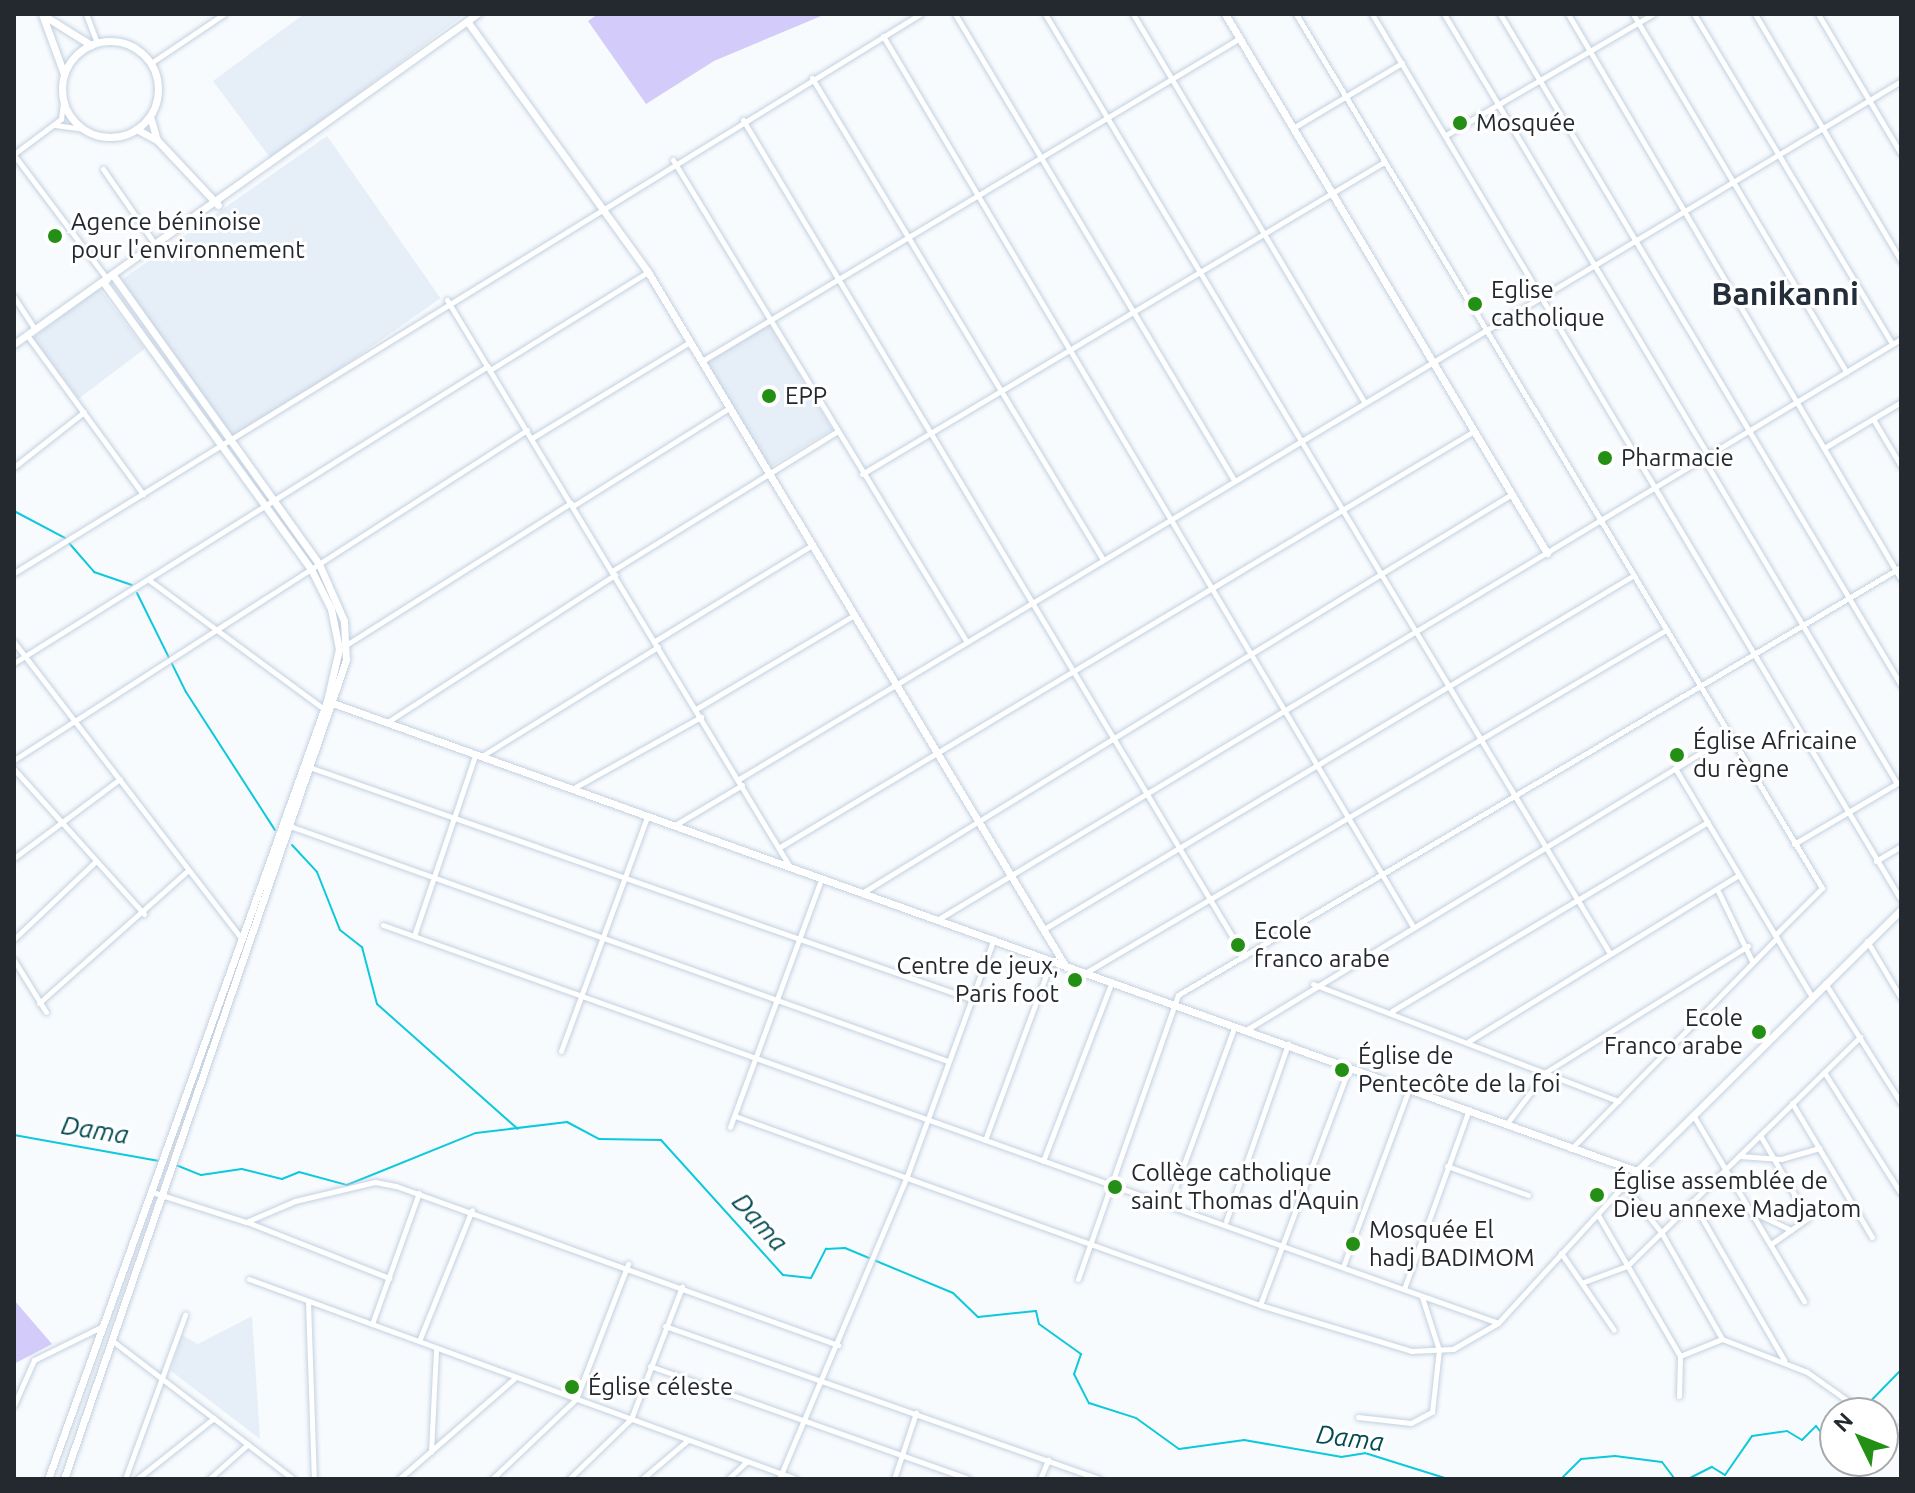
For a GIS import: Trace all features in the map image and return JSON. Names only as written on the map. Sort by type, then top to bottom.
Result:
[{"type":"street","points":[[86,14],[94,44]]},
{"type":"street","points":[[151,63],[224,14]]},
{"type":"street","points":[[14,344],[218,205],[477,14]]},
{"type":"street","points":[[14,573],[673,160],[920,14]]},
{"type":"street","points":[[955,14],[1234,480]]},
{"type":"street","points":[[1045,14],[1105,119],[1514,796],[1573,900],[1610,953]]},
{"type":"street","points":[[1133,14],[1364,402]]},
{"type":"street","points":[[1225,14],[1547,553]]},
{"type":"street","points":[[1296,14],[1823,892],[1776,936],[1571,1149]]},
{"type":"street","points":[[1372,14],[1657,486],[1901,900]]},
{"type":"street","points":[[1444,14],[1803,625],[1899,782],[1794,844]]},
{"type":"street","points":[[1500,14],[1901,685]]},
{"type":"street","points":[[1568,14],[1898,569],[1901,579]]},
{"type":"street","points":[[1633,14],[1846,372]]},
{"type":"street","points":[[1446,135],[1653,14]]},
{"type":"street","points":[[1694,14],[1892,344]]},
{"type":"street","points":[[1755,14],[1901,261]]},
{"type":"street","points":[[1818,14],[1868,100],[1899,145],[1901,154]]},
{"type":"street","points":[[42,15],[94,44],[127,44],[151,63],[158,89],[150,116],[136,129],[109,137],[83,129],[54,126]]},
{"type":"street","points":[[42,15],[64,74],[63,102],[54,126],[14,155],[319,564],[338,600],[346,645],[342,686],[327,705],[282,823],[48,1479]]},
{"type":"street","points":[[467,21],[648,272],[1066,967]]},
{"type":"street","points":[[883,36],[1414,928]]},
{"type":"street","points":[[702,361],[1240,38]]},
{"type":"street","points":[[64,74],[94,44]]},
{"type":"street","points":[[1293,128],[1402,63]]},
{"type":"street","points":[[812,78],[1102,558]]},
{"type":"street","points":[[674,826],[894,682],[1901,81]]},
{"type":"street","points":[[63,102],[83,129]]},
{"type":"street","points":[[150,116],[157,140]]},
{"type":"street","points":[[743,119],[1244,956]]},
{"type":"street","points":[[136,129],[157,140],[218,205]]},
{"type":"street","points":[[673,160],[836,432],[965,639]]},
{"type":"street","points":[[862,474],[1384,162]]},
{"type":"street","points":[[103,169],[157,247]]},
{"type":"street","points":[[14,663],[648,272]]},
{"type":"street","points":[[64,1479],[312,768],[327,705],[338,632],[311,569],[219,443],[109,280]]},
{"type":"street","points":[[14,297],[36,329]]},
{"type":"street","points":[[447,300],[780,847],[790,869]]},
{"type":"street","points":[[27,335],[143,494]]},
{"type":"street","points":[[936,920],[1901,339]]},
{"type":"street","points":[[532,438],[690,342]]},
{"type":"street","points":[[1824,448],[1901,402]]},
{"type":"street","points":[[346,645],[729,408]]},
{"type":"street","points":[[14,467],[84,412]]},
{"type":"street","points":[[1873,419],[1901,466]]},
{"type":"street","points":[[14,760],[527,430]]},
{"type":"street","points":[[780,847],[1474,431]]},
{"type":"street","points":[[385,723],[836,432]]},
{"type":"street","points":[[861,894],[1512,494]]},
{"type":"street","points":[[414,936],[478,756],[812,545]]},
{"type":"street","points":[[1078,1279],[1106,1183],[1169,1004],[1244,956],[1898,569]]},
{"type":"street","points":[[1043,930],[1634,575]]},
{"type":"street","points":[[149,580],[214,632],[327,705],[478,756],[1234,1028],[1470,1108],[1571,1149],[1637,1171]]},
{"type":"street","points":[[696,709],[854,615]]},
{"type":"street","points":[[1084,974],[1212,903],[1666,630]]},
{"type":"street","points":[[14,642],[187,871],[241,938],[250,940]]},
{"type":"street","points":[[571,790],[701,717]]},
{"type":"street","points":[[1244,1031],[1312,984],[1414,928],[1542,845],[1730,735]]},
{"type":"street","points":[[312,768],[971,999]]},
{"type":"street","points":[[1675,768],[1811,995]]},
{"type":"street","points":[[14,769],[144,914]]},
{"type":"street","points":[[14,858],[120,779]]},
{"type":"street","points":[[561,1051],[647,817]]},
{"type":"street","points":[[1392,1011],[1708,822]]},
{"type":"street","points":[[282,823],[948,1061]]},
{"type":"street","points":[[1876,861],[1901,846]]},
{"type":"street","points":[[14,939],[96,861]]},
{"type":"street","points":[[39,1003],[144,914],[187,871]]},
{"type":"street","points":[[1468,1042],[1739,875]]},
{"type":"street","points":[[730,1127],[797,938],[821,880]]},
{"type":"street","points":[[1717,889],[1748,946],[1752,961]]},
{"type":"street","points":[[735,1116],[1260,1305],[1384,1345],[1439,1350],[1498,1323],[1637,1171],[1811,995],[1901,910]]},
{"type":"street","points":[[383,925],[1043,1161],[1226,1221],[1498,1323]]},
{"type":"street","points":[[1867,940],[1901,998]]},
{"type":"street","points":[[781,1476],[907,1176],[993,941]]},
{"type":"street","points":[[1508,1122],[1546,1072],[1748,946]]},
{"type":"street","points":[[14,960],[46,1012]]},
{"type":"street","points":[[985,1140],[1051,962]]},
{"type":"street","points":[[1825,982],[1901,1103]]},
{"type":"street","points":[[1043,1161],[1111,984]]},
{"type":"street","points":[[1312,984],[1392,1011],[1618,1101]]},
{"type":"street","points":[[1170,1202],[1234,1028]]},
{"type":"street","points":[[1584,1282],[1627,1266],[1860,1037]]},
{"type":"street","points":[[1226,1221],[1288,1044]]},
{"type":"street","points":[[1260,1305],[1349,1068]]},
{"type":"street","points":[[1824,1072],[1901,1194]]},
{"type":"street","points":[[1344,1264],[1410,1089]]},
{"type":"street","points":[[1792,1103],[1872,1237]]},
{"type":"street","points":[[1404,1289],[1470,1108]]},
{"type":"street","points":[[1692,1115],[1804,1301]]},
{"type":"street","points":[[1760,1135],[1808,1218],[1771,1244]]},
{"type":"street","points":[[1738,1156],[1773,1159],[1819,1148]]},
{"type":"street","points":[[1447,1166],[1528,1195]]},
{"type":"street","points":[[246,1222],[295,1201],[375,1182],[472,1210],[628,1264],[838,1345]]},
{"type":"street","points":[[1625,1186],[1661,1232],[1722,1339],[1784,1361],[1847,1397]]},
{"type":"street","points":[[152,1192],[246,1222],[389,1278]]},
{"type":"street","points":[[372,1324],[419,1193]]},
{"type":"street","points":[[1692,1201],[1784,1361]]},
{"type":"street","points":[[419,1341],[472,1210]]},
{"type":"street","points":[[1752,1212],[1792,1230]]},
{"type":"street","points":[[1598,1215],[1680,1356],[1679,1396]]},
{"type":"street","points":[[1561,1253],[1584,1282],[1614,1330]]},
{"type":"street","points":[[492,1479],[576,1399],[628,1264]]},
{"type":"street","points":[[249,1279],[796,1479]]},
{"type":"street","points":[[569,1479],[631,1419],[682,1287]]},
{"type":"street","points":[[1358,1417],[1429,1418],[1439,1350],[1422,1296]]},
{"type":"street","points":[[308,1301],[314,1479]]},
{"type":"street","points":[[125,1479],[185,1315]]},
{"type":"street","points":[[14,1405],[34,1360],[103,1326]]},
{"type":"street","points":[[665,1326],[1100,1479]]},
{"type":"street","points":[[1680,1356],[1722,1339]]},
{"type":"street","points":[[114,1342],[293,1479]]},
{"type":"street","points":[[431,1453],[436,1348]]},
{"type":"street","points":[[650,1366],[969,1479]]},
{"type":"street","points":[[399,1479],[516,1377]]},
{"type":"street","points":[[894,1479],[916,1413]]},
{"type":"street","points":[[137,1479],[214,1418]]},
{"type":"street","points":[[642,1479],[688,1440]]},
{"type":"street","points":[[209,1479],[248,1444]]},
{"type":"street","points":[[1040,1479],[1048,1460]]},
{"type":"street","points":[[728,1479],[747,1461]]},
{"type":"shaded area","points":[[304,14],[465,14],[271,159],[213,81]]},
{"type":"shaded area","points":[[598,14],[826,14],[714,61],[646,104],[588,21]]},
{"type":"shaded area","points":[[327,136],[441,298],[235,442],[121,280]]},
{"type":"shaded area","points":[[99,288],[145,349],[78,399],[33,338]]},
{"type":"shaded area","name":"EPP","points":[[769,324],[832,429],[769,468],[706,362]]},
{"type":"shaded area","points":[[14,1300],[52,1344],[14,1364]]},
{"type":"shaded area","points":[[252,1316],[260,1439],[171,1371],[182,1335],[198,1344]]},
{"type":"waterway","points":[[14,511],[65,538]]},
{"type":"waterway","points":[[69,543],[94,572],[132,585]]},
{"type":"waterway","points":[[137,593],[186,692],[275,830]]},
{"type":"waterway","points":[[292,845],[317,872],[340,930],[362,947],[377,1004],[518,1129]]},
{"type":"waterway","name":"Dama","points":[[176,1165],[201,1175],[242,1169],[282,1179],[299,1172],[347,1185],[476,1133],[567,1122],[599,1139],[661,1140],[783,1275],[811,1278],[826,1249],[845,1248],[953,1293],[978,1317],[1036,1311],[1039,1324],[1081,1354],[1074,1374],[1089,1403],[1136,1418],[1179,1449],[1244,1440],[1341,1457],[1365,1453],[1448,1479]]},
{"type":"waterway","name":"Dama","points":[[14,1135],[158,1161]]},
{"type":"waterway","name":"Dama","points":[[1875,1397],[1901,1370]]},
{"type":"waterway","name":"Dama","points":[[1688,1479],[1712,1467],[1725,1475],[1752,1436],[1787,1431],[1802,1440],[1816,1426],[1819,1430]]},
{"type":"waterway","name":"Dama","points":[[1561,1479],[1581,1459],[1615,1456],[1662,1462],[1675,1479]]},
{"type":"waterway","name":"Dama","points":[[1486,1479],[1513,1479]]},
{"type":"place","name":"Mosquée","points":[[1460,123]]},
{"type":"place","name":"Agence béninoise pour l'environnement","points":[[55,236]]},
{"type":"place","name":"Eglise catholique","points":[[1475,304]]},
{"type":"place","name":"EPP","points":[[769,396]]},
{"type":"place","name":"Pharmacie","points":[[1605,458]]},
{"type":"place","name":"Église Africaine du règne","points":[[1677,755]]},
{"type":"place","name":"Ecole franco arabe","points":[[1238,945]]},
{"type":"place","name":"Centre de jeux, Paris foot","points":[[1075,980]]},
{"type":"place","name":"Ecole Franco arabe","points":[[1759,1032]]},
{"type":"place","name":"Église de Pentecôte de la foi","points":[[1342,1070]]},
{"type":"place","name":"Collège catholique saint Thomas d'Aquin","points":[[1115,1187]]},
{"type":"place","name":"Église assemblée de Dieu annexe Madjatom","points":[[1597,1195]]},
{"type":"place","name":"Mosquée El hadj BADIMOM","points":[[1353,1244]]},
{"type":"place","name":"Église céleste","points":[[572,1387]]},
{"type":"district","name":"Banikanni","points":[[1785,293]]}]
